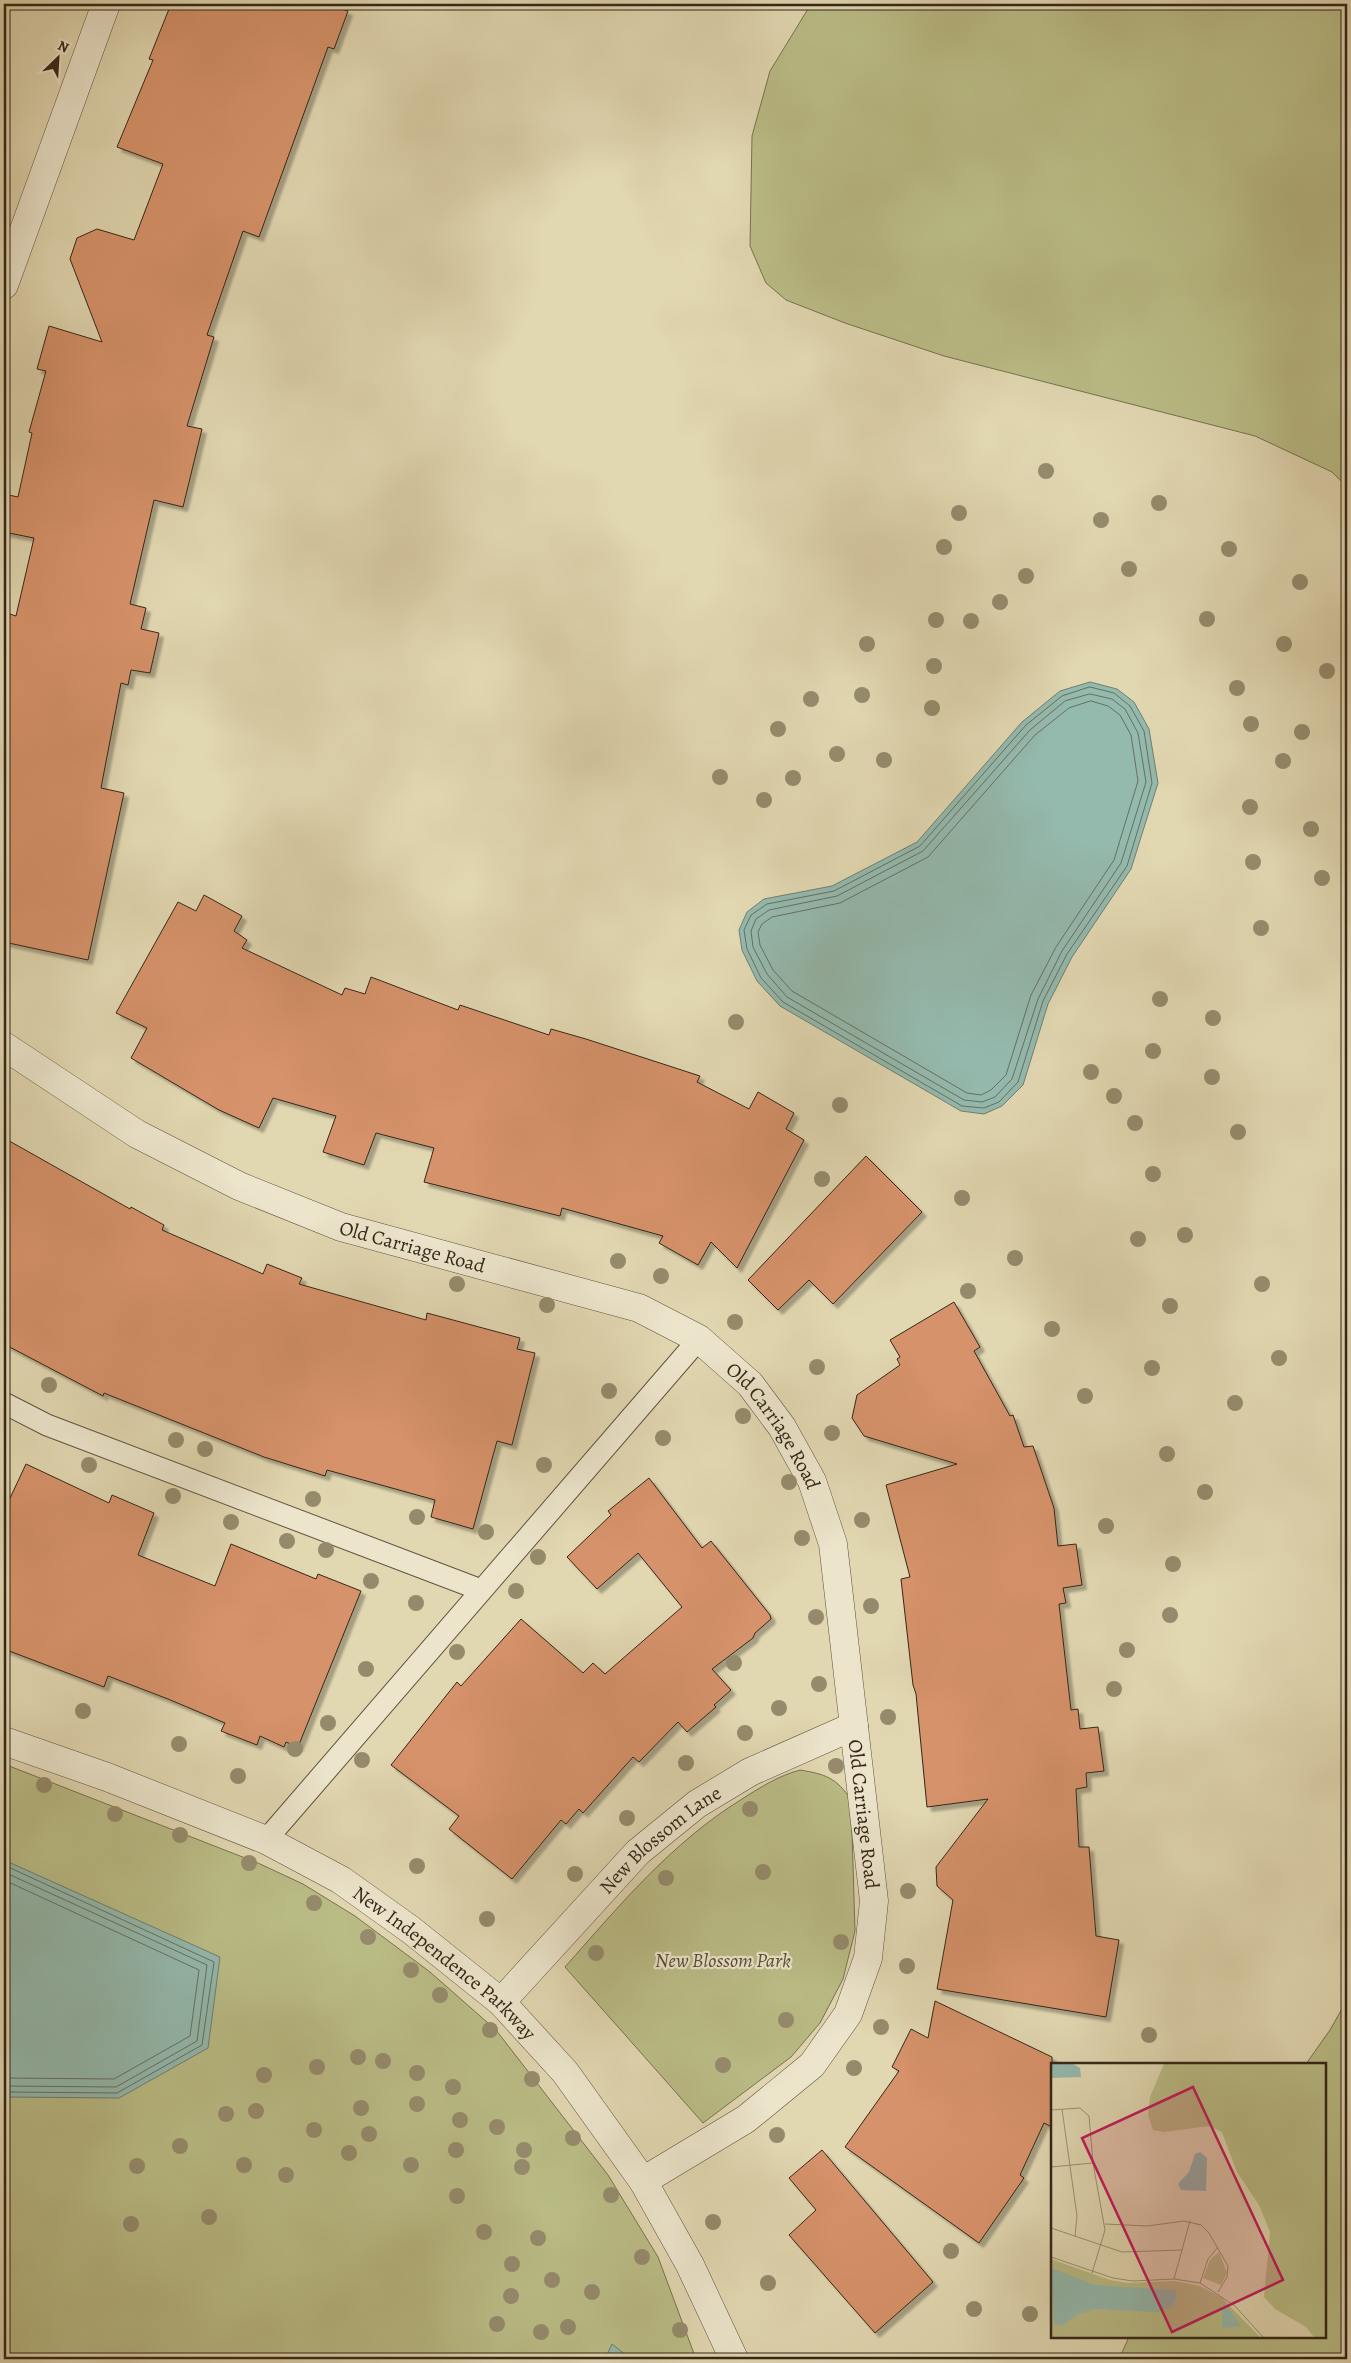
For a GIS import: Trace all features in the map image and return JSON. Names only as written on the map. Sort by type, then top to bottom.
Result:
[{"type":"street","points":[[4,285],[106,4]]},
{"type":"street","name":"Old Carriage Road","points":[[4,1046],[137,1134],[238,1186],[341,1227],[639,1308],[699,1339],[750,1384],[782,1427],[812,1481],[833,1544],[874,1901],[868,1958],[848,2014],[812,2065],[746,2119],[643,2181]]},
{"type":"street","name":"New Blossom Lane","points":[[501,2002],[638,1852],[697,1804],[750,1772],[854,1726]]},
{"type":"street","name":"New Independence Parkway","points":[[4,1740],[107,1777],[266,1840],[341,1880],[411,1930],[501,2002],[565,2072],[643,2181],[690,2265],[734,2359]]},
{"type":"lane","points":[[266,1840],[699,1339]]},
{"type":"lane","points":[[4,1403],[46,1425],[481,1590]]},
{"type":"green space","points":[[811,4],[1347,4],[1347,487],[1332,472],[1255,436],[944,356],[845,323],[786,300],[766,283],[750,246],[752,136],[770,71]]},
{"type":"green space","points":[[4,1764],[258,1863],[303,1884],[355,1916],[430,1972],[496,2030],[608,2175],[658,2257],[696,2359],[4,2359]]},
{"type":"green space","name":"New Blossom Park","points":[[800,1770],[830,1778],[841,1787],[851,1800],[855,1931],[843,1979],[820,2023],[791,2057],[703,2123],[565,1967],[647,1877],[692,1835],[716,1816],[756,1790]]},
{"type":"green space","points":[[1347,2000],[1347,2359],[1119,2359],[1129,2338],[1326,2338],[1326,2063],[1307,2063],[1330,2030]]},
{"type":"water","points":[[1090,682],[1117,689],[1134,702],[1149,729],[1158,783],[1131,869],[1072,957],[1048,1004],[1023,1085],[1002,1106],[984,1114],[961,1111],[780,1006],[757,981],[742,950],[739,930],[747,912],[764,899],[832,886],[917,842],[1022,722],[1060,691]]},
{"type":"water","points":[[4,1860],[220,1957],[208,2048],[119,2098],[4,2097]]},
{"type":"water","points":[[612,2344],[631,2359],[605,2359]]},
{"type":"building","points":[[171,4],[327,4],[348,11],[334,49],[328,47],[259,237],[243,231],[207,335],[214,337],[187,426],[202,429],[183,507],[154,500],[130,604],[146,608],[141,629],[159,633],[150,673],[131,670],[128,685],[121,683],[101,788],[124,793],[88,960],[4,942],[4,612],[16,616],[34,538],[4,532],[4,494],[18,497],[32,433],[29,432],[46,371],[37,369],[49,326],[102,342],[70,259],[77,238],[97,229],[134,240],[163,164],[117,147],[153,60],[149,59]]},
{"type":"building","points":[[204,895],[242,916],[234,931],[247,940],[242,948],[342,995],[345,988],[365,994],[371,977],[458,1010],[460,1005],[549,1035],[551,1029],[700,1076],[697,1082],[749,1109],[758,1092],[794,1113],[786,1129],[804,1140],[737,1268],[711,1242],[698,1265],[659,1243],[663,1236],[562,1208],[560,1216],[424,1182],[434,1148],[376,1133],[364,1165],[323,1152],[336,1116],[273,1098],[259,1128],[219,1110],[131,1058],[147,1028],[116,1013],[178,902],[196,911]]},
{"type":"building","points":[[4,1138],[130,1209],[131,1207],[164,1225],[162,1230],[263,1274],[267,1264],[302,1278],[299,1284],[426,1320],[427,1313],[520,1338],[517,1349],[535,1353],[512,1445],[497,1441],[473,1529],[431,1517],[435,1500],[327,1470],[325,1476],[264,1457],[104,1393],[103,1396],[4,1344]]},
{"type":"building","points":[[866,1156],[922,1212],[833,1304],[809,1280],[778,1310],[748,1280]]},
{"type":"building","points":[[954,1302],[980,1347],[974,1351],[1010,1416],[1013,1415],[1024,1447],[1033,1446],[1054,1508],[1058,1546],[1076,1544],[1082,1585],[1063,1588],[1066,1603],[1059,1604],[1071,1710],[1078,1709],[1080,1729],[1098,1727],[1104,1771],[1086,1773],[1087,1787],[1076,1789],[1079,1847],[1089,1847],[1096,1936],[1119,1940],[1106,2017],[937,1989],[953,1900],[937,1886],[936,1867],[988,1799],[927,1807],[916,1694],[913,1685],[901,1579],[910,1577],[886,1485],[957,1464],[864,1436],[852,1418],[857,1395],[900,1365],[897,1359],[900,1357],[890,1340]]},
{"type":"building","points":[[26,1464],[109,1503],[112,1495],[154,1513],[138,1555],[215,1586],[231,1544],[316,1579],[318,1574],[361,1591],[298,1747],[286,1742],[284,1747],[260,1736],[257,1745],[221,1731],[225,1723],[108,1676],[104,1687],[4,1649],[4,1511]]},
{"type":"building","points":[[649,1478],[702,1548],[711,1541],[770,1615],[771,1619],[755,1633],[753,1638],[712,1669],[731,1690],[714,1705],[716,1707],[687,1732],[678,1722],[639,1762],[633,1757],[583,1813],[579,1809],[566,1824],[561,1820],[512,1879],[449,1829],[459,1816],[391,1765],[457,1682],[461,1686],[521,1619],[583,1673],[593,1663],[605,1674],[682,1607],[638,1553],[597,1589],[567,1557],[611,1515],[608,1511]]},
{"type":"building","points":[[935,2001],[1052,2057],[1051,2126],[1044,2123],[1020,2175],[1024,2178],[979,2243],[845,2147],[899,2071],[892,2067],[911,2029],[928,2038]]},
{"type":"building","points":[[822,2150],[933,2282],[875,2333],[789,2235],[816,2210],[789,2178]]}]
